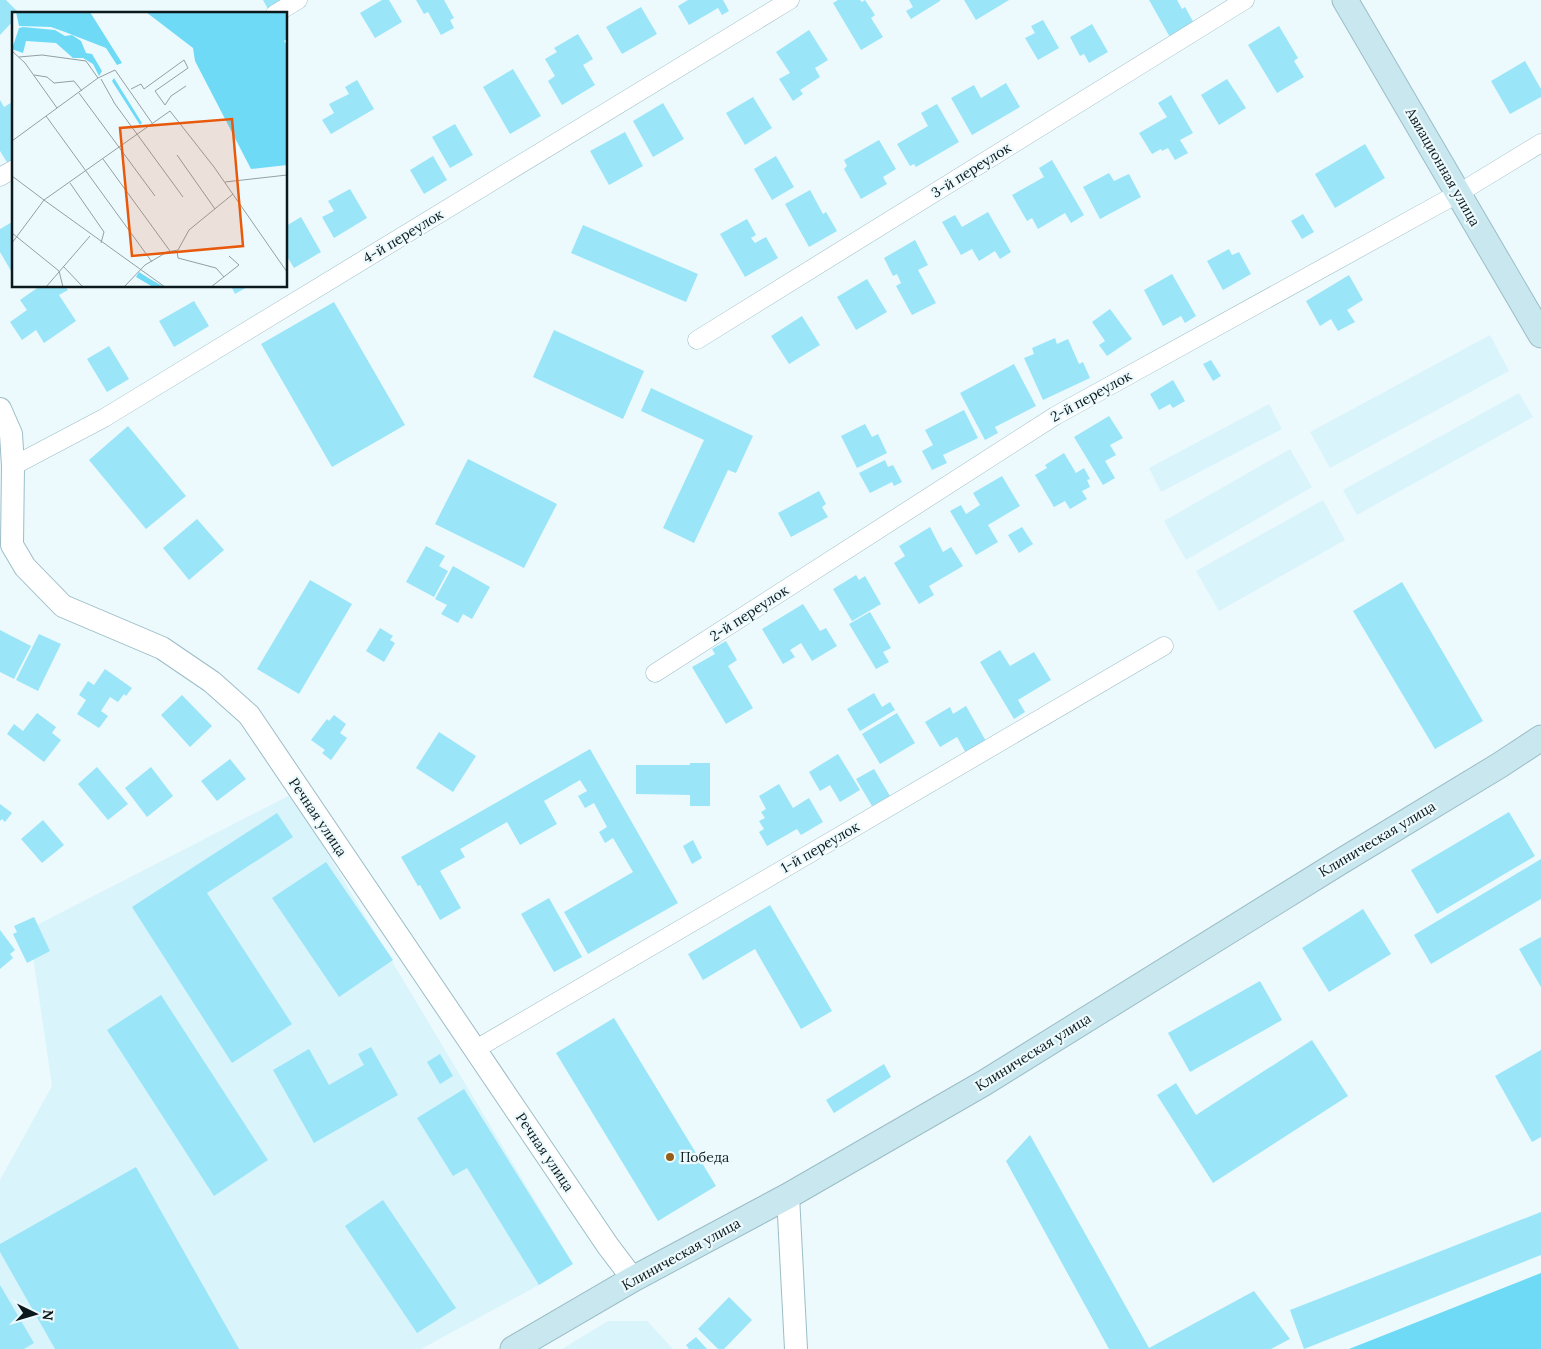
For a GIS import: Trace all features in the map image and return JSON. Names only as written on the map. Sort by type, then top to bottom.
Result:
[{"type":"main road","name":"Авиационная улица","points":[[1345,0],[1541,335]]},
{"type":"main road","name":"Клиническая улица","points":[[513,1349],[632,1280],[788,1196],[984,1083],[1541,738]]},
{"type":"street","points":[[278,12],[298,0]]},
{"type":"street","name":"4-й переулок","points":[[13,466],[104,418],[790,0]]},
{"type":"street","name":"3-й переулок","points":[[697,340],[1245,0]]},
{"type":"street","name":"2-й переулок","points":[[655,673],[1055,416],[1459,193],[1541,143]]},
{"type":"street","points":[[0,177],[12,170]]},
{"type":"street","name":"Речная улица","points":[[0,409],[11,434],[13,466],[6,544],[62,606],[162,648],[212,682],[249,715],[632,1280]]},
{"type":"street","name":"1-й переулок","points":[[476,1049],[1164,646]]},
{"type":"street","points":[[788,1196],[796,1349]]},
{"type":"shaded area","points":[[1490,335],[1509,371],[1330,468],[1310,432]]},
{"type":"shaded area","points":[[1519,393],[1533,417],[1357,515],[1343,490]]},
{"type":"shaded area","points":[[1269,404],[1282,429],[1161,492],[1149,468]]},
{"type":"shaded area","points":[[1290,449],[1312,487],[1186,560],[1164,521]]},
{"type":"shaded area","points":[[1323,500],[1345,540],[1219,611],[1196,571]]},
{"type":"shaded area","points":[[292,794],[573,1264],[539,1285],[421,1349],[0,1349],[0,1180],[52,1086],[29,929]]},
{"type":"shaded area","points":[[1541,1273],[1541,1349],[1349,1349]]},
{"type":"shaded area","points":[[608,1321],[647,1321],[673,1349],[562,1349]]},
{"type":"building","points":[[0,0],[6,0],[18,12],[12,12],[12,22],[0,35]]},
{"type":"building","points":[[263,0],[288,0],[269,11]]},
{"type":"building","points":[[382,0],[389,0],[402,22],[375,38],[360,13]]},
{"type":"building","points":[[416,0],[444,0],[454,18],[450,20],[454,28],[441,35],[428,12],[424,14]]},
{"type":"building","points":[[688,0],[723,0],[729,11],[722,15],[718,8],[689,25],[678,6]]},
{"type":"building","points":[[838,0],[860,0],[862,2],[865,0],[875,15],[871,18],[883,37],[861,50],[833,3]]},
{"type":"building","points":[[909,0],[940,1],[911,19],[906,11],[913,7]]},
{"type":"building","points":[[964,0],[1009,0],[976,20]]},
{"type":"building","points":[[1149,0],[1177,0],[1182,9],[1185,7],[1195,25],[1171,39]]},
{"type":"building","points":[[641,7],[657,34],[622,54],[606,27]]},
{"type":"building","points":[[1043,20],[1059,48],[1038,60],[1025,38],[1035,33],[1031,26]]},
{"type":"building","points":[[1092,24],[1108,52],[1089,63],[1084,54],[1080,56],[1070,37]]},
{"type":"building","points":[[1279,26],[1298,58],[1294,61],[1304,77],[1277,93],[1248,45]]},
{"type":"building","points":[[809,30],[828,60],[815,68],[820,77],[800,90],[803,94],[793,101],[779,79],[790,73],[776,52]]},
{"type":"building","points":[[578,34],[593,59],[583,65],[595,85],[562,105],[548,81],[555,76],[545,59],[557,52],[554,48]]},
{"type":"building","points":[[1525,61],[1541,89],[1541,97],[1510,114],[1491,81]]},
{"type":"building","points":[[513,69],[541,116],[510,134],[483,87]]},
{"type":"building","points":[[1227,79],[1246,108],[1219,125],[1201,95]]},
{"type":"building","points":[[357,80],[374,109],[331,134],[322,120],[334,113],[329,104],[349,94],[345,87]]},
{"type":"building","points":[[1006,83],[1020,107],[972,135],[951,98],[974,85],[981,98]]},
{"type":"building","points":[[1171,95],[1193,133],[1180,140],[1188,153],[1175,160],[1168,148],[1162,151],[1161,149],[1152,154],[1139,133],[1167,117],[1158,103]]},
{"type":"building","points":[[753,97],[772,128],[745,145],[726,113]]},
{"type":"building","points":[[0,100],[4,107],[12,102],[12,166],[10,167],[0,151]]},
{"type":"building","points":[[663,103],[684,139],[653,157],[633,121]]},
{"type":"building","points":[[937,104],[959,142],[916,167],[914,164],[910,166],[897,144],[928,126],[921,113]]},
{"type":"building","points":[[455,124],[473,155],[450,168],[432,137]]},
{"type":"building","points":[[625,132],[643,166],[609,185],[590,151]]},
{"type":"building","points":[[879,140],[896,169],[883,177],[887,184],[861,199],[844,169],[847,166],[844,160]]},
{"type":"building","points":[[1365,144],[1385,178],[1335,208],[1315,174]]},
{"type":"building","points":[[433,156],[447,180],[424,194],[410,170]]},
{"type":"building","points":[[776,156],[794,187],[772,200],[754,169]]},
{"type":"building","points":[[1052,160],[1084,215],[1071,223],[1065,213],[1038,229],[1032,218],[1027,221],[1012,195],[1044,177],[1039,168]]},
{"type":"building","points":[[1109,173],[1114,181],[1129,174],[1141,197],[1100,219],[1083,187]]},
{"type":"building","points":[[350,189],[367,218],[334,238],[322,217],[334,211],[328,201]]},
{"type":"building","points":[[810,190],[823,214],[826,212],[837,231],[809,247],[785,204]]},
{"type":"building","points":[[988,212],[1011,252],[1000,259],[995,251],[979,261],[972,249],[961,255],[942,222],[955,215],[962,227]]},
{"type":"building","points":[[1303,214],[1314,232],[1302,239],[1291,221]]},
{"type":"building","points":[[301,217],[321,252],[294,268],[288,258],[288,225]]},
{"type":"building","points":[[747,219],[756,235],[751,238],[755,243],[766,237],[778,258],[745,277],[720,234]]},
{"type":"building","points":[[12,222],[12,273],[0,252],[0,229]]},
{"type":"building","points":[[583,225],[698,274],[686,302],[571,253]]},
{"type":"building","points":[[915,240],[928,265],[918,270],[936,303],[912,315],[896,286],[901,283],[897,274],[893,276],[884,258]]},
{"type":"building","points":[[1229,249],[1232,255],[1239,252],[1251,274],[1223,290],[1207,261]]},
{"type":"building","points":[[1172,274],[1196,316],[1185,323],[1181,316],[1163,326],[1144,290]]},
{"type":"building","points":[[1349,275],[1363,300],[1347,310],[1355,322],[1338,331],[1331,319],[1320,326],[1306,301]]},
{"type":"building","points":[[867,279],[887,312],[856,330],[837,297]]},
{"type":"building","points":[[37,288],[66,288],[68,290],[59,295],[76,321],[44,343],[36,330],[22,340],[10,322],[27,310],[20,300]]},
{"type":"building","points":[[232,288],[246,288],[235,294]]},
{"type":"building","points":[[194,301],[209,326],[174,347],[159,321]]},
{"type":"building","points":[[334,302],[405,425],[332,467],[261,344]]},
{"type":"building","points":[[1110,309],[1132,339],[1107,356],[1099,345],[1105,341],[1092,322]]},
{"type":"building","points":[[802,316],[820,345],[789,364],[771,336]]},
{"type":"building","points":[[554,330],[644,371],[623,419],[533,377]]},
{"type":"building","points":[[1055,338],[1057,344],[1068,339],[1079,364],[1083,362],[1090,378],[1043,400],[1024,358],[1034,354],[1032,348]]},
{"type":"building","points":[[109,346],[129,379],[107,392],[87,359]]},
{"type":"building","points":[[1211,360],[1221,376],[1213,381],[1203,364]]},
{"type":"building","points":[[1014,364],[1036,406],[995,427],[998,433],[985,440],[960,393]]},
{"type":"building","points":[[1173,380],[1185,401],[1173,408],[1170,404],[1159,410],[1150,394]]},
{"type":"building","points":[[651,388],[753,436],[736,473],[728,470],[694,543],[663,528],[704,440],[641,411]]},
{"type":"building","points":[[964,410],[978,438],[943,455],[947,463],[932,470],[922,451],[933,445],[925,430]]},
{"type":"building","points":[[1109,416],[1123,438],[1110,445],[1116,455],[1105,461],[1115,478],[1103,485],[1074,437]]},
{"type":"building","points":[[865,424],[872,437],[878,434],[887,453],[857,468],[841,436]]},
{"type":"building","points":[[128,426],[186,496],[146,529],[89,460]]},
{"type":"building","points":[[1064,453],[1076,473],[1084,468],[1090,479],[1087,480],[1090,487],[1082,491],[1087,499],[1070,509],[1065,501],[1054,507],[1035,475],[1047,468],[1045,465]]},
{"type":"building","points":[[468,459],[557,504],[524,568],[435,524]]},
{"type":"building","points":[[885,460],[888,467],[893,465],[902,482],[894,486],[892,482],[870,493],[859,473]]},
{"type":"building","points":[[1002,476],[1020,506],[988,525],[998,542],[976,555],[950,511],[961,505],[966,514],[980,505],[973,493]]},
{"type":"building","points":[[819,491],[826,504],[822,507],[828,517],[791,537],[778,513]]},
{"type":"building","points":[[197,519],[224,550],[189,580],[163,548]]},
{"type":"building","points":[[930,527],[943,552],[951,547],[963,566],[929,586],[934,595],[919,604],[894,563],[905,556],[899,546]]},
{"type":"building","points":[[1022,527],[1033,544],[1019,553],[1008,535]]},
{"type":"building","points":[[426,546],[445,556],[439,566],[448,571],[434,597],[406,582]]},
{"type":"building","points":[[453,566],[490,587],[472,619],[463,614],[458,623],[441,614],[447,605],[435,599]]},
{"type":"building","points":[[856,575],[859,580],[865,576],[881,604],[852,621],[833,589]]},
{"type":"building","points":[[310,580],[352,604],[299,694],[257,669]]},
{"type":"building","points":[[1402,582],[1483,721],[1435,749],[1353,611]]},
{"type":"building","points":[[803,604],[820,631],[826,628],[837,646],[812,661],[801,643],[790,650],[795,657],[783,664],[762,629]]},
{"type":"building","points":[[870,612],[891,648],[883,652],[889,662],[876,669],[849,624]]},
{"type":"building","points":[[380,628],[393,636],[390,640],[395,643],[384,662],[366,651]]},
{"type":"building","points":[[0,630],[31,646],[14,679],[0,672]]},
{"type":"building","points":[[39,634],[61,644],[38,691],[16,680]]},
{"type":"building","points":[[726,641],[737,660],[728,666],[753,708],[726,724],[692,667],[715,654],[712,649]]},
{"type":"building","points":[[1000,650],[1010,666],[1034,652],[1051,680],[1018,700],[1025,712],[1014,719],[980,662]]},
{"type":"building","points":[[105,669],[132,688],[118,702],[110,697],[101,711],[108,716],[99,728],[77,714],[86,700],[79,695],[88,681],[94,685]]},
{"type":"building","points":[[874,693],[882,707],[890,702],[895,710],[860,731],[847,709]]},
{"type":"building","points":[[182,695],[212,726],[190,747],[161,715]]},
{"type":"building","points":[[966,706],[987,743],[967,755],[957,737],[940,747],[925,722],[950,707],[953,714]]},
{"type":"building","points":[[37,713],[56,727],[52,733],[61,740],[44,762],[7,734],[14,724],[23,731]]},
{"type":"building","points":[[897,713],[915,743],[880,764],[862,734]]},
{"type":"building","points":[[334,715],[346,724],[340,733],[347,738],[331,760],[322,753],[325,750],[311,740],[327,719],[329,721]]},
{"type":"building","points":[[439,732],[476,756],[453,792],[416,768]]},
{"type":"building","points":[[590,749],[678,903],[588,954],[564,912],[633,872],[613,838],[605,843],[599,832],[607,827],[594,803],[585,808],[578,796],[587,791],[580,780],[544,801],[557,824],[520,845],[507,822],[460,849],[465,857],[440,871],[461,908],[440,920],[401,857]]},
{"type":"building","points":[[838,754],[860,790],[840,802],[830,785],[820,791],[809,772]]},
{"type":"building","points":[[230,759],[246,779],[217,801],[201,781]]},
{"type":"building","points":[[690,763],[710,763],[710,806],[690,806],[690,795],[636,794],[636,765],[690,765]]},
{"type":"building","points":[[97,767],[128,804],[108,820],[78,784]]},
{"type":"building","points":[[151,767],[173,796],[147,817],[125,788]]},
{"type":"building","points":[[874,769],[890,796],[872,806],[856,779]]},
{"type":"building","points":[[779,784],[793,808],[809,798],[823,822],[801,835],[797,829],[767,846],[759,832],[764,829],[759,821],[765,818],[761,812],[766,809],[759,796]]},
{"type":"building","points":[[0,804],[12,813],[5,822],[2,819],[0,821]]},
{"type":"building","points":[[1509,812],[1535,856],[1437,914],[1411,870]]},
{"type":"building","points":[[277,813],[293,837],[207,893],[292,1024],[232,1063],[132,907]]},
{"type":"building","points":[[43,820],[64,845],[42,863],[21,839]]},
{"type":"building","points":[[693,840],[702,858],[692,864],[683,846]]},
{"type":"building","points":[[1541,859],[1541,899],[1431,964],[1414,935]]},
{"type":"building","points":[[326,862],[393,960],[339,997],[272,898]]},
{"type":"building","points":[[549,898],[582,957],[554,972],[521,914]]},
{"type":"building","points":[[770,905],[832,1011],[801,1029],[755,949],[703,980],[688,954]]},
{"type":"building","points":[[1363,909],[1391,954],[1329,992],[1302,948]]},
{"type":"building","points":[[34,917],[50,951],[27,963],[13,934],[17,932],[14,926]]},
{"type":"building","points":[[0,930],[15,950],[10,954],[13,958],[0,969]]},
{"type":"building","points":[[1541,937],[1541,987],[1519,949]]},
{"type":"building","points":[[1260,981],[1282,1020],[1190,1072],[1168,1033]]},
{"type":"building","points":[[161,995],[268,1160],[214,1196],[107,1030]]},
{"type":"building","points":[[614,1018],[716,1186],[658,1221],[556,1053]]},
{"type":"building","points":[[1312,1040],[1348,1096],[1213,1183],[1157,1095],[1176,1083],[1196,1115]]},
{"type":"building","points":[[371,1047],[398,1095],[314,1143],[273,1070],[309,1049],[329,1085],[364,1065],[358,1054]]},
{"type":"building","points":[[1541,1050],[1541,1137],[1532,1142],[1495,1076]]},
{"type":"building","points":[[440,1054],[453,1076],[440,1084],[427,1062]]},
{"type":"building","points":[[884,1064],[891,1077],[834,1113],[826,1100]]},
{"type":"building","points":[[464,1089],[573,1264],[539,1285],[467,1168],[453,1176],[417,1118]]},
{"type":"building","points":[[1030,1135],[1149,1348],[1254,1291],[1290,1339],[1271,1349],[1109,1349],[1006,1161]]},
{"type":"building","points":[[136,1167],[239,1349],[55,1349],[0,1252],[0,1244]]},
{"type":"building","points":[[383,1200],[456,1308],[417,1333],[345,1226]]},
{"type":"building","points":[[1541,1212],[1541,1255],[1304,1349],[1290,1310]]},
{"type":"building","points":[[0,1285],[34,1343],[24,1349],[0,1349]]},
{"type":"building","points":[[729,1297],[752,1320],[724,1349],[718,1349],[698,1329]]},
{"type":"building","points":[[696,1337],[707,1349],[689,1349],[686,1345]]},
{"type":"place","name":"Победа","points":[[670,1157]]}]
